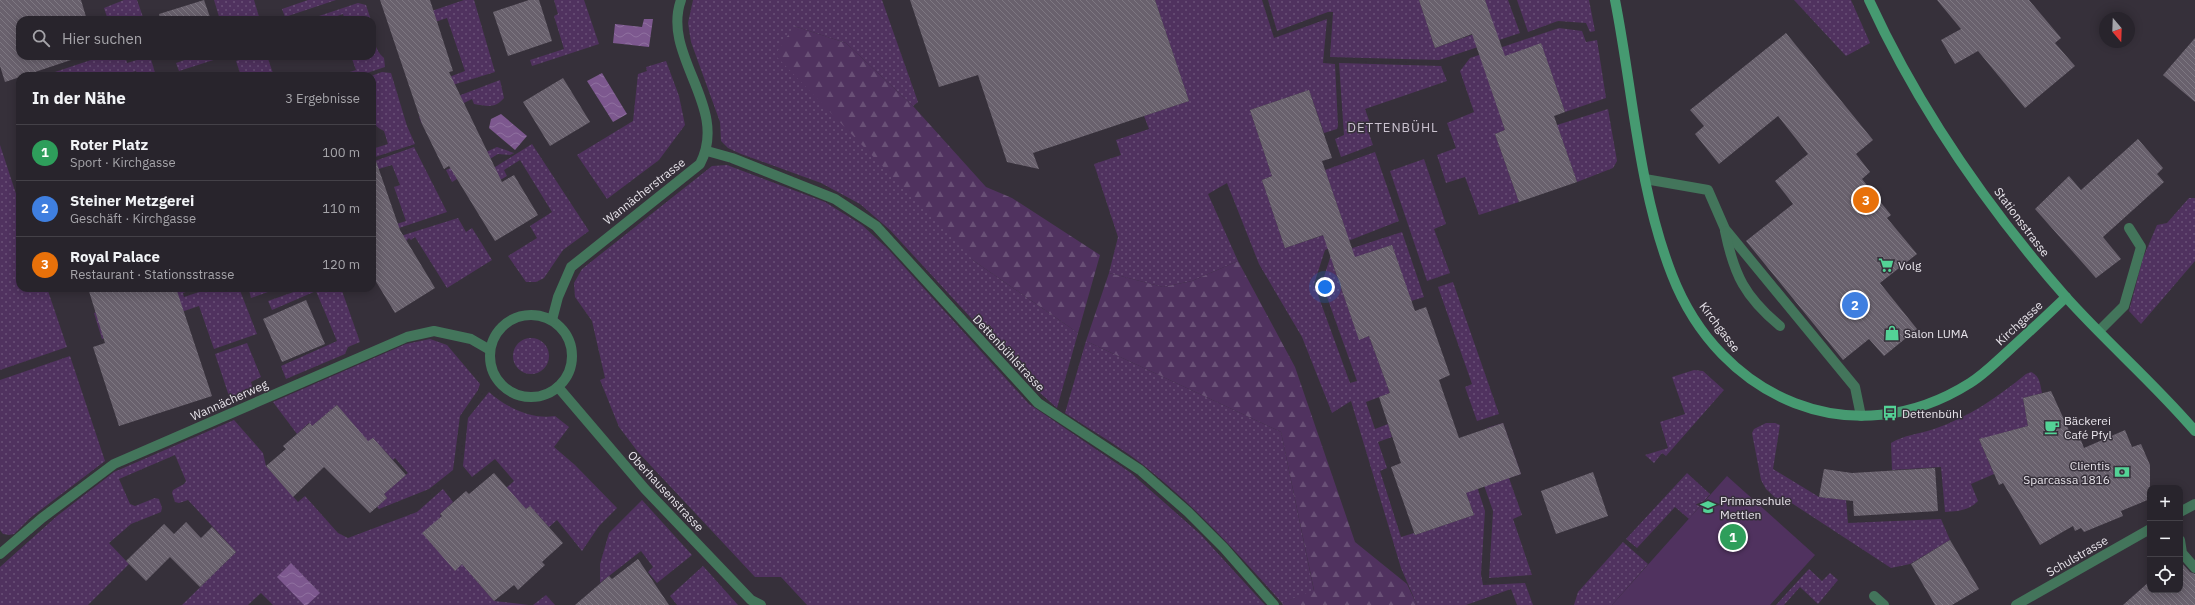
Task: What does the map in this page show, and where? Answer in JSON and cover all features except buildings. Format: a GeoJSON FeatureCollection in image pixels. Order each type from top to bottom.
{"type":"FeatureCollection","features":[{"type":"Feature","properties":{"kind":"street"},"geometry":{"type":"LineString","coordinates":[[681,0],[676,22],[678,38],[701,98],[708,127],[707,151]]}},
{"type":"Feature","properties":{"kind":"street","name":"Kirchgasse"},"geometry":{"type":"LineString","coordinates":[[1615,0],[1645,179],[1659,236],[1672,276],[1701,328],[1719,352],[1738,370],[1781,399],[1831,414],[1861,416],[1890,413],[1913,408],[1936,400],[1966,385],[1990,368],[2066,297]]}},
{"type":"Feature","properties":{"kind":"street","name":"Stationsstrasse"},"geometry":{"type":"LineString","coordinates":[[1869,0],[1904,71],[1943,136],[2024,248],[2066,297],[2144,374],[2195,431]]}},
{"type":"Feature","properties":{"kind":"street","name":"Wannächerstrasse"},"geometry":{"type":"LineString","coordinates":[[552,320],[558,297],[571,267],[700,164],[707,151]]}},
{"type":"Feature","properties":{"kind":"street","name":"Dettenbühlstrasse"},"geometry":{"type":"LineString","coordinates":[[707,151],[732,158],[835,199],[876,226],[1038,403],[1145,475],[1188,512],[1224,548],[1274,605]]}},
{"type":"Feature","properties":{"kind":"street"},"geometry":{"type":"LineString","coordinates":[[1645,179],[1708,190],[1724,229],[1731,259],[1739,280],[1765,313],[1780,326]]}},
{"type":"Feature","properties":{"kind":"street"},"geometry":{"type":"LineString","coordinates":[[2099,331],[2124,306],[2141,247],[2129,228]]}},
{"type":"Feature","properties":{"kind":"street"},"geometry":{"type":"LineString","coordinates":[[1724,229],[1855,387],[1861,416]]}},
{"type":"Feature","properties":{"kind":"street"},"geometry":{"type":"LineString","coordinates":[[536,315],[552,320],[565,332],[572,348],[572,365],[564,381],[551,393],[533,398],[515,395],[500,384],[491,368],[490,350],[495,335],[505,324],[520,316],[536,315]]}},
{"type":"Feature","properties":{"kind":"street","name":"Wannächerweg"},"geometry":{"type":"LineString","coordinates":[[0,554],[42,518],[114,464],[399,340],[434,331],[471,338],[490,350]]}},
{"type":"Feature","properties":{"kind":"street","name":"Oberhausenstrasse"},"geometry":{"type":"LineString","coordinates":[[558,387],[645,489],[752,600],[761,605]]}},
{"type":"Feature","properties":{"kind":"street"},"geometry":{"type":"LineString","coordinates":[[2183,510],[2195,504]]}},
{"type":"Feature","properties":{"kind":"street","name":"Schulstrasse"},"geometry":{"type":"LineString","coordinates":[[2016,605],[2147,531]]}},
{"type":"Feature","properties":{"kind":"street"},"geometry":{"type":"LineString","coordinates":[[2183,554],[2195,568]]}},
{"type":"Feature","properties":{"kind":"street"},"geometry":{"type":"LineString","coordinates":[[1874,596],[1884,605]]}},
{"type":"Feature","properties":{"kind":"green space"},"geometry":{"type":"Polygon","coordinates":[[[124,0],[137,0],[143,16],[107,16],[104,8],[124,0]]]}},
{"type":"Feature","properties":{"kind":"green space"},"geometry":{"type":"Polygon","coordinates":[[[214,0],[254,0],[259,16],[219,16],[214,0]]]}},
{"type":"Feature","properties":{"kind":"green space"},"geometry":{"type":"Polygon","coordinates":[[[308,0],[336,0],[288,16],[285,16],[282,9],[308,0]]]}},
{"type":"Feature","properties":{"kind":"green space"},"geometry":{"type":"Polygon","coordinates":[[[464,0],[474,0],[495,72],[446,87],[444,79],[465,71],[447,18],[393,36],[390,25],[464,0]]]}},
{"type":"Feature","properties":{"kind":"green space"},"geometry":{"type":"Polygon","coordinates":[[[554,0],[584,0],[599,44],[532,66],[530,60],[564,49],[554,16],[558,14],[554,0]]]}},
{"type":"Feature","properties":{"kind":"green space"},"geometry":{"type":"Polygon","coordinates":[[[693,0],[882,0],[918,102],[913,106],[846,43],[794,26],[974,261],[1078,333],[1057,408],[1040,393],[890,230],[860,204],[821,183],[741,154],[728,148],[721,141],[720,122],[691,42],[688,23],[693,0]]]}},
{"type":"Feature","properties":{"kind":"green space"},"geometry":{"type":"Polygon","coordinates":[[[1155,0],[1262,0],[1274,38],[1327,19],[1323,63],[1335,64],[1337,129],[1324,133],[1309,90],[1250,110],[1272,176],[1262,180],[1285,248],[1345,228],[1325,170],[1375,152],[1399,221],[1325,250],[1314,284],[1350,383],[1357,381],[1322,283],[1331,255],[1402,232],[1424,297],[1411,301],[1392,245],[1333,265],[1359,339],[1369,336],[1390,393],[1366,402],[1375,429],[1388,424],[1392,437],[1378,442],[1387,468],[1380,471],[1401,537],[1414,533],[1415,535],[1474,515],[1454,459],[1467,456],[1485,511],[1481,574],[1483,585],[1525,583],[1533,605],[1517,605],[1511,589],[1466,605],[1417,605],[1401,568],[1351,401],[1332,413],[1302,337],[1259,264],[1227,183],[1208,194],[1238,261],[1192,281],[1163,287],[1109,273],[1118,237],[1094,164],[1121,155],[1116,140],[1149,129],[1144,116],[1189,101],[1155,0]]]}},
{"type":"Feature","properties":{"kind":"green space"},"geometry":{"type":"Polygon","coordinates":[[[1268,0],[1419,0],[1435,48],[1494,27],[1485,0],[1508,0],[1520,33],[1439,60],[1330,57],[1333,12],[1328,12],[1277,31],[1268,0]]]}},
{"type":"Feature","properties":{"kind":"green space"},"geometry":{"type":"Polygon","coordinates":[[[1517,0],[1589,0],[1595,31],[1590,32],[1586,23],[1558,21],[1528,32],[1517,0]]]}},
{"type":"Feature","properties":{"kind":"green space"},"geometry":{"type":"Polygon","coordinates":[[[1794,0],[1851,0],[1870,43],[1846,56],[1794,0]]]}},
{"type":"Feature","properties":{"kind":"green space"},"geometry":{"type":"Polygon","coordinates":[[[358,3],[366,5],[370,16],[344,16],[343,14],[337,16],[319,16],[358,3]]]}},
{"type":"Feature","properties":{"kind":"green space"},"geometry":{"type":"Polygon","coordinates":[[[794,26],[846,43],[913,106],[986,187],[1012,198],[1100,255],[1078,333],[974,261],[775,55],[794,26]]]}},
{"type":"Feature","properties":{"kind":"green space"},"geometry":{"type":"Polygon","coordinates":[[[1559,28],[1582,31],[1586,42],[1597,40],[1606,98],[1565,112],[1541,44],[1483,64],[1505,130],[1495,134],[1519,202],[1479,215],[1465,177],[1446,183],[1437,155],[1456,148],[1447,123],[1474,112],[1460,71],[1470,58],[1559,28]]]}},
{"type":"Feature","properties":{"kind":"green space"},"geometry":{"type":"Polygon","coordinates":[[[376,46],[384,58],[385,67],[370,72],[350,72],[356,70],[352,60],[376,60],[376,46]]]}},
{"type":"Feature","properties":{"kind":"green space"},"geometry":{"type":"Polygon","coordinates":[[[91,60],[126,60],[127,63],[137,60],[151,60],[155,72],[136,71],[55,72],[91,60]]]}},
{"type":"Feature","properties":{"kind":"green space"},"geometry":{"type":"Polygon","coordinates":[[[185,60],[213,60],[179,71],[176,63],[185,60]]]}},
{"type":"Feature","properties":{"kind":"green space"},"geometry":{"type":"Polygon","coordinates":[[[268,60],[273,72],[240,72],[236,61],[268,60]]]}},
{"type":"Feature","properties":{"kind":"green space"},"geometry":{"type":"Polygon","coordinates":[[[666,61],[679,96],[685,125],[659,160],[607,199],[577,155],[633,121],[638,74],[647,71],[646,67],[666,61]]]}},
{"type":"Feature","properties":{"kind":"green space"},"geometry":{"type":"Polygon","coordinates":[[[1339,63],[1441,66],[1447,81],[1365,109],[1371,126],[1367,128],[1373,145],[1341,157],[1335,139],[1344,135],[1339,63]]]}},
{"type":"Feature","properties":{"kind":"green space"},"geometry":{"type":"Polygon","coordinates":[[[382,72],[391,73],[407,126],[415,144],[376,157],[376,148],[388,144],[384,131],[376,126],[376,74],[382,72]]]}},
{"type":"Feature","properties":{"kind":"green space"},"geometry":{"type":"Polygon","coordinates":[[[500,80],[504,98],[497,104],[490,106],[474,104],[472,99],[422,124],[419,117],[434,112],[432,106],[500,80]]]}},
{"type":"Feature","properties":{"kind":"green space"},"geometry":{"type":"Polygon","coordinates":[[[1608,109],[1617,161],[1613,168],[1577,182],[1557,125],[1608,109]]]}},
{"type":"Feature","properties":{"kind":"green space"},"geometry":{"type":"Polygon","coordinates":[[[532,144],[589,231],[563,250],[544,278],[536,282],[526,282],[508,256],[537,238],[530,226],[552,212],[520,160],[504,170],[507,176],[470,198],[463,187],[532,144]]]}},
{"type":"Feature","properties":{"kind":"green space"},"geometry":{"type":"Polygon","coordinates":[[[0,145],[16,194],[16,292],[48,292],[67,347],[0,370],[0,145]]]}},
{"type":"Feature","properties":{"kind":"green space"},"geometry":{"type":"Polygon","coordinates":[[[414,147],[447,212],[376,236],[376,231],[406,221],[394,187],[400,185],[392,165],[376,170],[376,161],[414,147]]]}},
{"type":"Feature","properties":{"kind":"green space"},"geometry":{"type":"Polygon","coordinates":[[[497,147],[514,153],[510,155],[498,154],[452,182],[446,170],[497,147]]]}},
{"type":"Feature","properties":{"kind":"green space"},"geometry":{"type":"Polygon","coordinates":[[[1424,159],[1446,224],[1434,229],[1450,273],[1427,281],[1390,171],[1424,159]]]}},
{"type":"Feature","properties":{"kind":"green space"},"geometry":{"type":"Polygon","coordinates":[[[727,165],[825,202],[862,225],[888,249],[1029,404],[1131,473],[1201,535],[1265,605],[807,605],[781,577],[755,577],[638,452],[619,427],[600,380],[605,378],[592,321],[575,297],[574,283],[582,269],[712,166],[727,165]]]}},
{"type":"Feature","properties":{"kind":"green space"},"geometry":{"type":"Polygon","coordinates":[[[2189,198],[2195,198],[2195,261],[2141,324],[2129,311],[2143,258],[2157,225],[2167,223],[2189,198]]]}},
{"type":"Feature","properties":{"kind":"green space"},"geometry":{"type":"Polygon","coordinates":[[[458,218],[466,232],[472,228],[492,260],[447,288],[415,237],[411,240],[409,238],[406,241],[376,244],[458,218]]]}},
{"type":"Feature","properties":{"kind":"green space"},"geometry":{"type":"Polygon","coordinates":[[[1238,261],[1295,367],[1355,542],[1407,584],[1417,605],[1283,605],[1282,603],[1314,590],[1281,432],[1086,341],[1109,273],[1163,287],[1192,281],[1238,261]]]}},
{"type":"Feature","properties":{"kind":"green space"},"geometry":{"type":"Polygon","coordinates":[[[1453,282],[1499,414],[1477,421],[1465,387],[1472,384],[1438,287],[1453,282]]]}},
{"type":"Feature","properties":{"kind":"green space"},"geometry":{"type":"Polygon","coordinates":[[[155,292],[186,292],[183,293],[184,297],[199,292],[241,292],[257,334],[214,349],[199,306],[102,339],[94,313],[155,292]]]}},
{"type":"Feature","properties":{"kind":"green space"},"geometry":{"type":"Polygon","coordinates":[[[250,292],[268,292],[251,298],[250,292]]]}},
{"type":"Feature","properties":{"kind":"green space"},"geometry":{"type":"Polygon","coordinates":[[[294,292],[314,292],[272,310],[268,301],[294,292]]]}},
{"type":"Feature","properties":{"kind":"green space"},"geometry":{"type":"Polygon","coordinates":[[[316,292],[342,292],[360,342],[348,347],[345,354],[286,379],[281,366],[337,341],[316,292]]]}},
{"type":"Feature","properties":{"kind":"green space"},"geometry":{"type":"Polygon","coordinates":[[[535,338],[544,343],[548,349],[548,363],[544,369],[535,374],[527,374],[518,369],[514,363],[513,352],[518,343],[524,339],[535,338]]]}},
{"type":"Feature","properties":{"kind":"green space"},"geometry":{"type":"Polygon","coordinates":[[[430,339],[447,345],[480,384],[478,390],[460,416],[453,470],[429,489],[379,509],[377,507],[387,498],[384,494],[408,473],[395,458],[393,460],[373,438],[366,443],[337,405],[312,426],[309,423],[297,434],[273,402],[406,344],[430,339]]]}},
{"type":"Feature","properties":{"kind":"green space"},"geometry":{"type":"Polygon","coordinates":[[[1086,341],[1281,432],[1314,591],[1282,603],[1220,535],[1171,488],[1132,457],[1065,413],[1086,341]]]}},
{"type":"Feature","properties":{"kind":"green space"},"geometry":{"type":"Polygon","coordinates":[[[247,343],[261,377],[251,382],[253,388],[231,402],[215,354],[247,343]]]}},
{"type":"Feature","properties":{"kind":"green space"},"geometry":{"type":"Polygon","coordinates":[[[70,356],[105,461],[30,518],[14,534],[3,534],[0,530],[0,380],[70,356]]]}},
{"type":"Feature","properties":{"kind":"green space"},"geometry":{"type":"Polygon","coordinates":[[[1694,370],[1703,371],[1724,390],[1666,456],[1662,453],[1654,463],[1645,455],[1668,448],[1660,422],[1685,414],[1672,377],[1694,370]]]}},
{"type":"Feature","properties":{"kind":"green space"},"geometry":{"type":"Polygon","coordinates":[[[2031,372],[2038,378],[2042,393],[2023,398],[2028,426],[1999,434],[1984,446],[1981,438],[1979,439],[1994,474],[1971,484],[1978,501],[1970,507],[1963,510],[1945,512],[1941,467],[1892,470],[1891,443],[1906,436],[1934,429],[1959,419],[1983,406],[2026,374],[2031,372]]]}},
{"type":"Feature","properties":{"kind":"green space"},"geometry":{"type":"Polygon","coordinates":[[[489,392],[495,398],[519,411],[537,416],[555,416],[569,427],[554,447],[575,465],[617,508],[599,526],[582,551],[557,520],[549,527],[530,506],[523,511],[504,490],[514,481],[495,459],[472,477],[463,466],[468,418],[489,392]]]}},
{"type":"Feature","properties":{"kind":"green space"},"geometry":{"type":"Polygon","coordinates":[[[234,420],[263,453],[266,466],[298,502],[305,496],[338,533],[348,538],[417,512],[443,489],[453,502],[440,514],[455,570],[462,564],[494,601],[529,605],[273,605],[261,593],[248,605],[182,605],[236,552],[188,500],[179,503],[175,502],[172,493],[173,490],[184,484],[186,481],[175,455],[119,479],[130,504],[135,506],[155,498],[159,499],[162,508],[161,512],[131,524],[109,543],[129,564],[88,605],[0,605],[0,567],[57,516],[114,472],[234,420]]]}},
{"type":"Feature","properties":{"kind":"green space"},"geometry":{"type":"Polygon","coordinates":[[[1503,423],[1521,474],[1509,478],[1522,515],[1513,519],[1532,575],[1489,578],[1493,511],[1473,454],[1493,447],[1487,428],[1503,423]]]}},
{"type":"Feature","properties":{"kind":"green space"},"geometry":{"type":"Polygon","coordinates":[[[1766,423],[1775,423],[1780,425],[1773,469],[1819,497],[1846,500],[1848,523],[1941,519],[1950,540],[1910,564],[1891,568],[1790,502],[1785,507],[1766,489],[1761,480],[1752,433],[1754,429],[1766,423]]]}},
{"type":"Feature","properties":{"kind":"green space"},"geometry":{"type":"Polygon","coordinates":[[[1687,473],[1710,494],[1689,519],[1675,507],[1637,548],[1626,539],[1687,473]]]}},
{"type":"Feature","properties":{"kind":"green space","name":"Primarschule Mettlen"},"geometry":{"type":"Polygon","coordinates":[[[1727,476],[1815,555],[1770,605],[1612,605],[1727,476]]]}},
{"type":"Feature","properties":{"kind":"green space"},"geometry":{"type":"Polygon","coordinates":[[[642,500],[692,555],[657,583],[648,572],[653,567],[641,551],[600,583],[600,564],[609,533],[642,500]]]}},
{"type":"Feature","properties":{"kind":"green space"},"geometry":{"type":"Polygon","coordinates":[[[1623,542],[1648,564],[1612,605],[1574,605],[1578,592],[1623,542]]]}},
{"type":"Feature","properties":{"kind":"green space"},"geometry":{"type":"Polygon","coordinates":[[[703,566],[738,605],[677,605],[670,596],[703,566]]]}},
{"type":"Feature","properties":{"kind":"green space"},"geometry":{"type":"Polygon","coordinates":[[[1809,569],[1822,581],[1830,573],[1838,580],[1818,604],[1800,587],[1784,605],[1776,605],[1809,569]]]}},
{"type":"Feature","properties":{"kind":"green space"},"geometry":{"type":"Polygon","coordinates":[[[546,595],[555,605],[533,605],[546,595]]]}},
{"type":"Feature","properties":{"kind":"water"},"geometry":{"type":"Polygon","coordinates":[[[644,19],[653,19],[649,47],[613,43],[615,24],[642,27],[644,19]]]}},
{"type":"Feature","properties":{"kind":"water"},"geometry":{"type":"Polygon","coordinates":[[[602,73],[627,114],[613,122],[587,81],[602,73]]]}},
{"type":"Feature","properties":{"kind":"water"},"geometry":{"type":"Polygon","coordinates":[[[501,114],[527,136],[515,150],[489,128],[491,119],[501,114]]]}},
{"type":"Feature","properties":{"kind":"water"},"geometry":{"type":"Polygon","coordinates":[[[291,563],[320,593],[307,605],[304,605],[277,577],[291,563]]]}},
{"type":"Feature","properties":{"kind":"place","name":"Royal Palace"},"geometry":{"type":"Point","coordinates":[1866,200]}},
{"type":"Feature","properties":{"kind":"place","name":"Volg"},"geometry":{"type":"Point","coordinates":[1886,265]}},
{"type":"Feature","properties":{"kind":"place","name":"Steiner Metzgerei"},"geometry":{"type":"Point","coordinates":[1855,305]}},
{"type":"Feature","properties":{"kind":"place","name":"Salon LUMA"},"geometry":{"type":"Point","coordinates":[1892,333]}},
{"type":"Feature","properties":{"kind":"place","name":"Dettenbühl"},"geometry":{"type":"Point","coordinates":[1890,413]}},
{"type":"Feature","properties":{"kind":"place","name":"Bäckerei Café Pfyl"},"geometry":{"type":"Point","coordinates":[2052,427]}},
{"type":"Feature","properties":{"kind":"place","name":"Clientis Sparcassa 1816"},"geometry":{"type":"Point","coordinates":[2122,472]}},
{"type":"Feature","properties":{"kind":"place","name":"Primarschule Mettlen"},"geometry":{"type":"Point","coordinates":[1708,507]}},
{"type":"Feature","properties":{"kind":"place","name":"Roter Platz"},"geometry":{"type":"Point","coordinates":[1733,537]}},
{"type":"Feature","properties":{"kind":"district","name":"DETTENBÜHL"},"geometry":{"type":"Point","coordinates":[1393,127]}}]}
